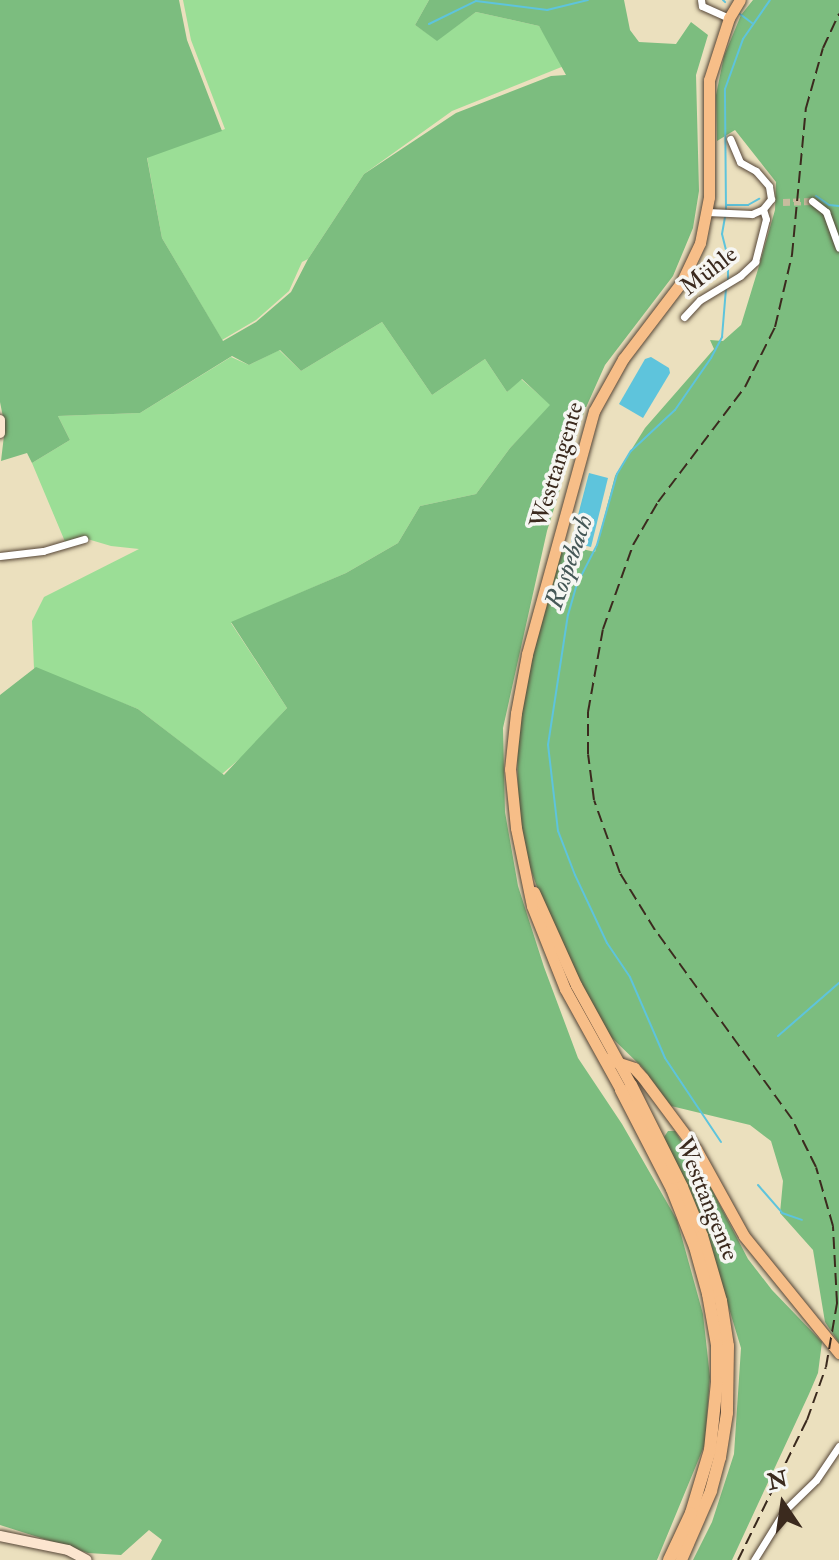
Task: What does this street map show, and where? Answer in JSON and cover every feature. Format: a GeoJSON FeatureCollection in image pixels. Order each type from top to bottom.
{"type":"FeatureCollection","features":[{"type":"Feature","properties":{"kind":"highway","name":"Westtangente"},"geometry":{"type":"LineString","coordinates":[[626,1087],[695,1247],[717,1345],[717,1382],[710,1450],[691,1513],[669,1560]]}},
{"type":"Feature","properties":{"kind":"highway","name":"Westtangente"},"geometry":{"type":"LineString","coordinates":[[626,1087],[682,1187],[702,1236],[721,1301],[728,1346],[727,1413],[720,1457],[711,1491],[681,1560]]}},
{"type":"Feature","properties":{"kind":"main road","name":"Westtangente"},"geometry":{"type":"LineString","coordinates":[[626,1087],[601,1055],[544,942],[516,828],[510,769],[527,654],[579,458],[604,390],[691,264],[714,212],[709,80],[729,18],[740,0]]}},
{"type":"Feature","properties":{"kind":"main road"},"geometry":{"type":"LineString","coordinates":[[0,420],[0,433]]}},
{"type":"Feature","properties":{"kind":"main road","name":"Westtangente"},"geometry":{"type":"LineString","coordinates":[[527,878],[576,985],[620,1065],[626,1087]]}},
{"type":"Feature","properties":{"kind":"main road"},"geometry":{"type":"LineString","coordinates":[[601,1055],[634,1068],[643,1078],[696,1149],[744,1236],[839,1353]]}},
{"type":"Feature","properties":{"kind":"main road"},"geometry":{"type":"LineString","coordinates":[[0,1536],[68,1550],[87,1560]]}},
{"type":"Feature","properties":{"kind":"street"},"geometry":{"type":"LineString","coordinates":[[701,0],[702,6],[729,18]]}},
{"type":"Feature","properties":{"kind":"street"},"geometry":{"type":"LineString","coordinates":[[730,139],[740,162],[756,171],[769,186],[771,199],[763,209]]}},
{"type":"Feature","properties":{"kind":"street"},"geometry":{"type":"LineString","coordinates":[[771,199],[783,202]]}},
{"type":"Feature","properties":{"kind":"street"},"geometry":{"type":"LineString","coordinates":[[812,201],[826,212],[839,248]]}},
{"type":"Feature","properties":{"kind":"street","name":"Mühle"},"geometry":{"type":"LineString","coordinates":[[684,317],[721,285],[755,262],[766,219],[763,209],[735,214],[714,212]]}},
{"type":"Feature","properties":{"kind":"street"},"geometry":{"type":"LineString","coordinates":[[0,556],[43,551],[84,539]]}},
{"type":"Feature","properties":{"kind":"street"},"geometry":{"type":"LineString","coordinates":[[754,1560],[785,1510],[816,1480],[839,1446]]}},
{"type":"Feature","properties":{"kind":"green space"},"geometry":{"type":"Polygon","coordinates":[[[0,0],[179,0],[187,40],[222,131],[147,158],[162,238],[223,341],[256,322],[291,292],[308,259],[364,174],[456,113],[551,76],[566,75],[539,26],[476,12],[437,41],[415,25],[429,0],[624,0],[630,30],[639,42],[676,44],[691,22],[708,35],[696,75],[699,191],[693,228],[673,276],[605,365],[584,412],[547,531],[503,728],[505,812],[518,886],[544,967],[578,1058],[622,1124],[677,1220],[703,1314],[710,1377],[705,1444],[657,1560],[151,1560],[162,1540],[149,1530],[121,1555],[88,1553],[0,1525],[0,695],[36,667],[138,709],[224,775],[287,708],[231,622],[346,573],[398,543],[420,506],[476,494],[510,448],[550,405],[522,379],[507,392],[485,359],[432,395],[382,322],[301,371],[280,350],[249,365],[232,356],[140,413],[58,416],[70,440],[32,463],[27,453],[1,461],[5,427],[0,402],[0,0]]]}},
{"type":"Feature","properties":{"kind":"green space"},"geometry":{"type":"Polygon","coordinates":[[[183,0],[429,0],[415,25],[437,40],[476,12],[539,26],[564,66],[452,111],[364,174],[308,259],[302,262],[289,291],[256,320],[222,340],[162,238],[147,157],[225,129],[191,40],[183,0]]]}},
{"type":"Feature","properties":{"kind":"green space"},"geometry":{"type":"Polygon","coordinates":[[[753,0],[839,0],[839,1343],[825,1322],[813,1250],[780,1213],[783,1181],[771,1141],[750,1125],[671,1106],[642,1067],[611,1037],[581,984],[542,901],[528,862],[518,804],[517,737],[522,700],[561,544],[595,552],[615,476],[645,428],[714,349],[710,340],[723,341],[741,325],[759,266],[775,210],[776,182],[735,130],[717,141],[716,95],[724,56],[741,15],[753,0]]]}},
{"type":"Feature","properties":{"kind":"green space"},"geometry":{"type":"Polygon","coordinates":[[[382,322],[432,395],[485,359],[507,392],[521,379],[551,405],[510,448],[476,494],[420,506],[398,543],[346,573],[231,623],[287,708],[243,756],[222,774],[138,709],[34,669],[32,621],[44,597],[139,549],[111,546],[84,538],[66,544],[32,463],[70,440],[58,416],[140,413],[231,357],[249,365],[279,350],[301,371],[382,322]]]}},
{"type":"Feature","properties":{"kind":"green space"},"geometry":{"type":"Polygon","coordinates":[[[668,1131],[675,1131],[711,1188],[748,1259],[772,1290],[822,1342],[818,1373],[732,1560],[693,1560],[712,1522],[734,1454],[741,1348],[705,1229],[664,1137],[668,1131]]]}},
{"type":"Feature","properties":{"kind":"water"},"geometry":{"type":"Polygon","coordinates":[[[651,357],[669,368],[670,373],[643,418],[619,404],[645,359],[651,357]]]}},
{"type":"Feature","properties":{"kind":"water"},"geometry":{"type":"Polygon","coordinates":[[[589,473],[608,478],[591,547],[571,542],[589,473]]]}},
{"type":"Feature","properties":{"kind":"waterway"},"geometry":{"type":"LineString","coordinates":[[429,24],[476,1],[547,10],[588,0]]}},
{"type":"Feature","properties":{"kind":"waterway","name":"Rospebach"},"geometry":{"type":"LineString","coordinates":[[726,211],[725,89],[743,39],[770,0]]}},
{"type":"Feature","properties":{"kind":"waterway"},"geometry":{"type":"LineString","coordinates":[[740,14],[752,23]]}},
{"type":"Feature","properties":{"kind":"waterway"},"geometry":{"type":"LineString","coordinates":[[816,196],[829,205],[839,206]]}},
{"type":"Feature","properties":{"kind":"waterway"},"geometry":{"type":"LineString","coordinates":[[726,205],[748,205],[759,199]]}},
{"type":"Feature","properties":{"kind":"waterway","name":"Rospebach"},"geometry":{"type":"LineString","coordinates":[[725,217],[722,234],[728,258],[728,282]]}},
{"type":"Feature","properties":{"kind":"waterway","name":"Rospebach"},"geometry":{"type":"LineString","coordinates":[[721,1142],[665,1058],[630,977],[607,943],[575,875],[558,831],[548,745],[568,615],[577,584],[597,545],[617,474],[631,451],[675,410],[711,358],[722,337],[726,288]]}},
{"type":"Feature","properties":{"kind":"waterway"},"geometry":{"type":"LineString","coordinates":[[778,1036],[839,983]]}},
{"type":"Feature","properties":{"kind":"waterway","name":"Rospebach"},"geometry":{"type":"LineString","coordinates":[[758,1185],[782,1213],[802,1220]]}},
{"type":"Feature","properties":{"kind":"tunnel"},"geometry":{"type":"LineString","coordinates":[[783,202],[812,201]]}},
{"type":"Feature","properties":{"kind":"railway"},"geometry":{"type":"LineString","coordinates":[[738,1560],[807,1420],[826,1367],[837,1303],[833,1226],[816,1167],[792,1119],[655,930],[620,873],[594,800],[588,754],[588,712],[603,629],[633,545],[658,502],[745,387],[775,327],[792,255],[806,108],[823,48],[839,14]]}}]}
